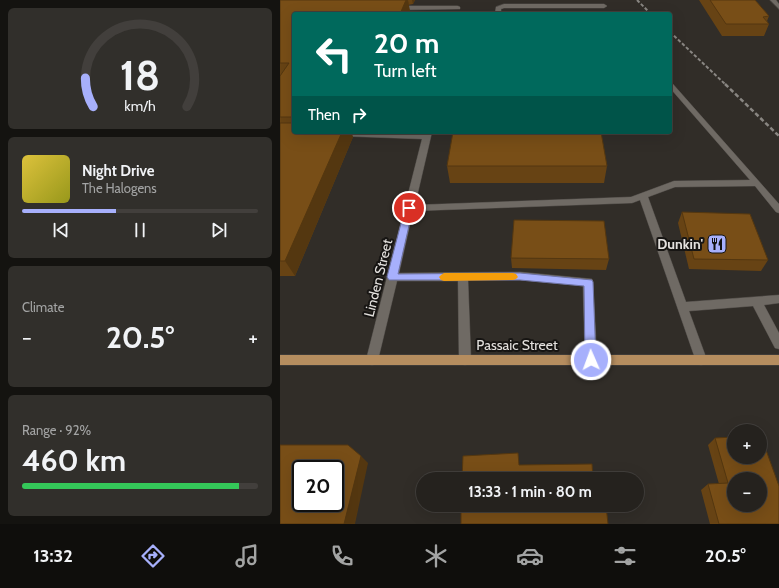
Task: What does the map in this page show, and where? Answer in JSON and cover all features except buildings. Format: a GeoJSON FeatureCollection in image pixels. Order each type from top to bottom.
{"type":"FeatureCollection","features":[{"type":"Feature","properties":{"kind":"main road","name":"Passaic Street"},"geometry":{"type":"LineString","coordinates":[[280,360],[779,360]]}},
{"type":"Feature","properties":{"kind":"street"},"geometry":{"type":"LineString","coordinates":[[457,12],[460,0]]}},
{"type":"Feature","properties":{"kind":"street"},"geometry":{"type":"LineString","coordinates":[[498,12],[498,8],[504,6],[605,8],[598,0]]}},
{"type":"Feature","properties":{"kind":"street"},"geometry":{"type":"LineString","coordinates":[[773,0],[779,7]]}},
{"type":"Feature","properties":{"kind":"street"},"geometry":{"type":"LineString","coordinates":[[545,6],[546,12]]}},
{"type":"Feature","properties":{"kind":"street"},"geometry":{"type":"LineString","coordinates":[[390,8],[458,8]]}},
{"type":"Feature","properties":{"kind":"street"},"geometry":{"type":"LineString","coordinates":[[672,86],[779,210]]}},
{"type":"Feature","properties":{"kind":"street"},"geometry":{"type":"LineString","coordinates":[[391,134],[427,135]]}},
{"type":"Feature","properties":{"kind":"street","name":"Linden Street"},"geometry":{"type":"LineString","coordinates":[[372,360],[427,135]]}},
{"type":"Feature","properties":{"kind":"street"},"geometry":{"type":"LineString","coordinates":[[409,208],[632,200],[674,184],[757,183]]}},
{"type":"Feature","properties":{"kind":"street"},"geometry":{"type":"LineString","coordinates":[[643,196],[701,360]]}},
{"type":"Feature","properties":{"kind":"street"},"geometry":{"type":"LineString","coordinates":[[392,277],[520,276],[588,282],[591,360]]}},
{"type":"Feature","properties":{"kind":"street"},"geometry":{"type":"LineString","coordinates":[[463,277],[465,360]]}},
{"type":"Feature","properties":{"kind":"street"},"geometry":{"type":"LineString","coordinates":[[682,307],[779,299]]}},
{"type":"Feature","properties":{"kind":"street"},"geometry":{"type":"LineString","coordinates":[[757,302],[779,344]]}},
{"type":"Feature","properties":{"kind":"railway"},"geometry":{"type":"LineString","coordinates":[[637,0],[649,12]]}},
{"type":"Feature","properties":{"kind":"railway"},"geometry":{"type":"LineString","coordinates":[[672,34],[726,85]]}},
{"type":"Feature","properties":{"kind":"railway"},"geometry":{"type":"LineString","coordinates":[[725,84],[779,136]]}},
{"type":"Feature","properties":{"kind":"slow traffic"},"geometry":{"type":"LineString","coordinates":[[444,277],[513,277]]}},
{"type":"Feature","properties":{"kind":"place","name":"Dunkin'"},"geometry":{"type":"Point","coordinates":[717,244]}},
{"type":"Feature","properties":{"kind":"route"},"geometry":{"type":"LineString","coordinates":[[409,208],[392,277],[520,276],[588,282],[591,360]]}}]}
